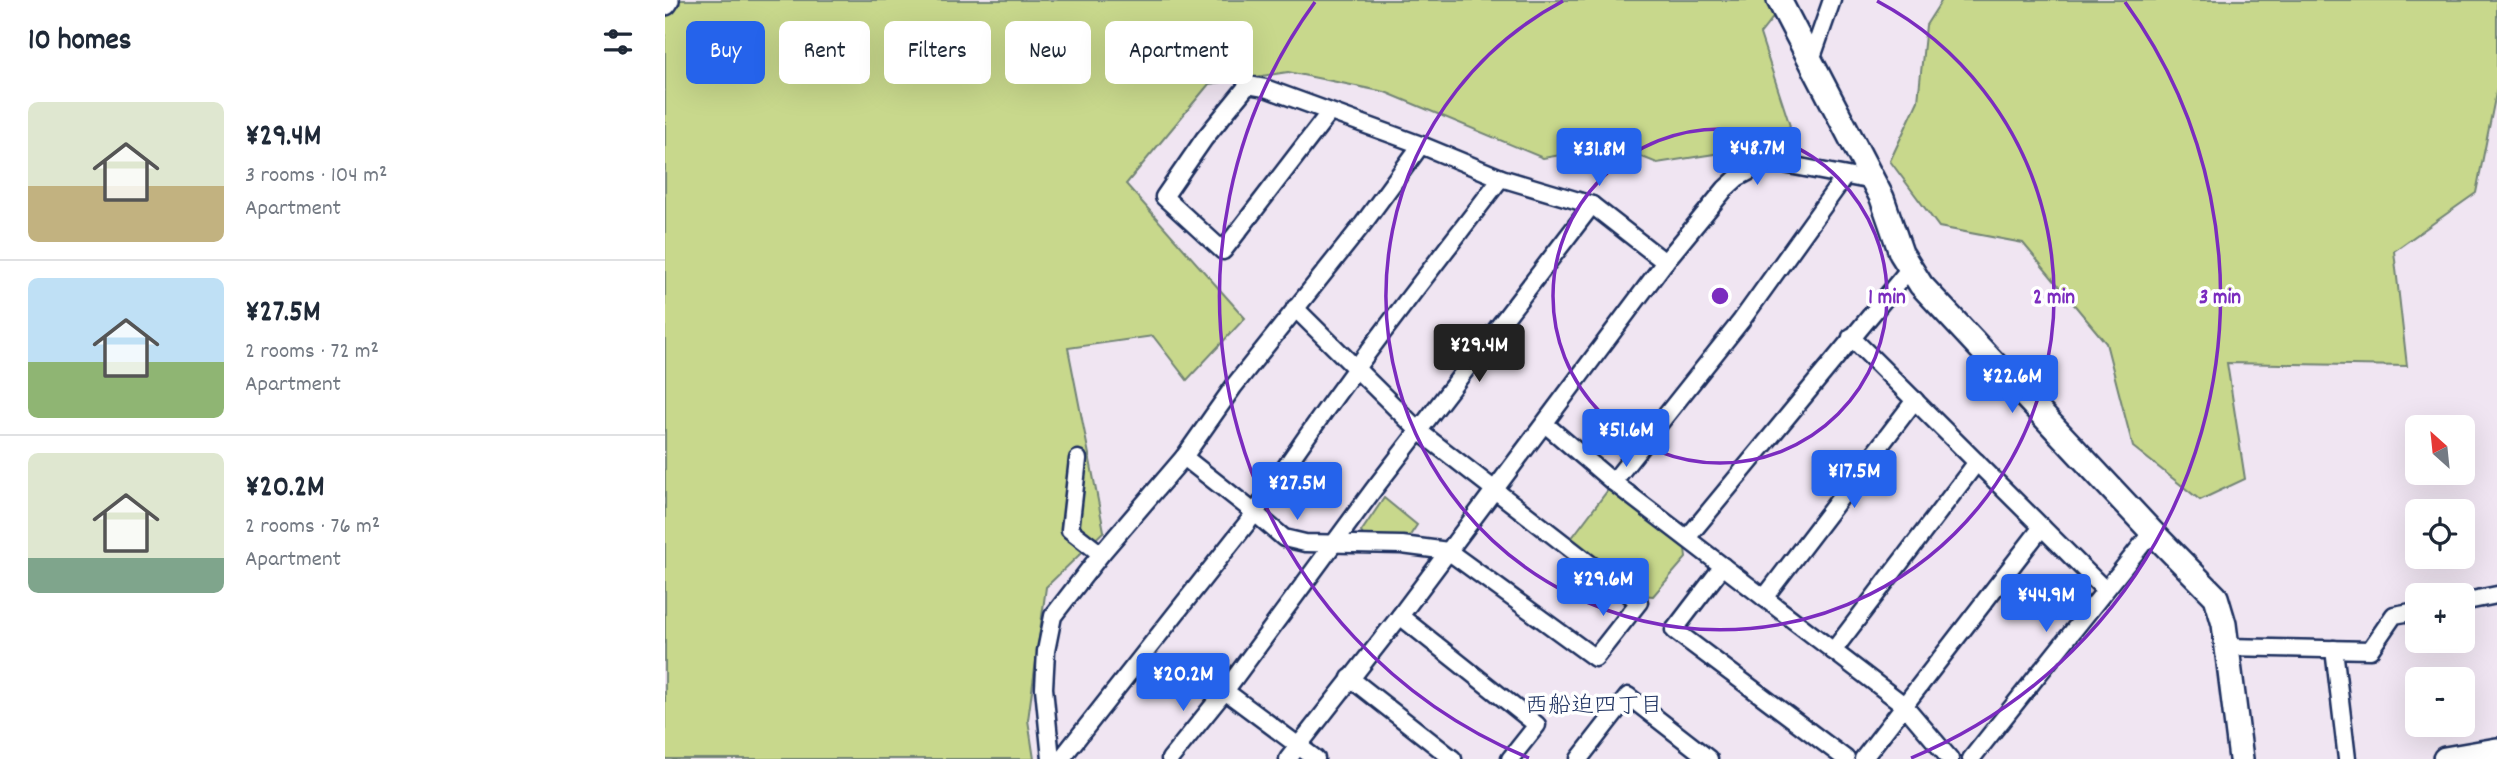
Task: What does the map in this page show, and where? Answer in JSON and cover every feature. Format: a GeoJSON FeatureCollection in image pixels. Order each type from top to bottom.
{"type":"FeatureCollection","features":[{"type":"Feature","properties":{"kind":"street"},"geometry":{"type":"LineString","coordinates":[[1779,0],[1882,198],[1894,237],[1921,285],[2151,532],[2216,597],[2224,624],[2241,759]]}},
{"type":"Feature","properties":{"kind":"street"},"geometry":{"type":"LineString","coordinates":[[1811,60],[1832,0]]}},
{"type":"Feature","properties":{"kind":"street"},"geometry":{"type":"LineString","coordinates":[[1329,113],[1223,251],[1164,197],[1204,139],[1248,85],[1265,88],[1501,178],[1593,205],[1665,262]]}},
{"type":"Feature","properties":{"kind":"street"},"geometry":{"type":"LineString","coordinates":[[1051,759],[1044,688],[1046,650],[1053,616],[1101,554],[1184,457],[1234,386],[1363,223],[1420,145]]}},
{"type":"Feature","properties":{"kind":"street"},"geometry":{"type":"LineString","coordinates":[[1288,759],[1400,616],[1665,262],[1725,189],[1752,168],[1769,161],[1873,180]]}},
{"type":"Feature","properties":{"kind":"street"},"geometry":{"type":"LineString","coordinates":[[1613,482],[1741,321],[1845,176]]}},
{"type":"Feature","properties":{"kind":"street"},"geometry":{"type":"LineString","coordinates":[[1061,759],[1255,513],[1300,444],[1501,178]]}},
{"type":"Feature","properties":{"kind":"street"},"geometry":{"type":"LineString","coordinates":[[1170,759],[1225,691],[1593,205]]}},
{"type":"Feature","properties":{"kind":"street"},"geometry":{"type":"LineString","coordinates":[[1687,538],[1910,268]]}},
{"type":"Feature","properties":{"kind":"street"},"geometry":{"type":"LineString","coordinates":[[1184,457],[1284,538],[1305,543],[1402,545],[1448,551],[1595,658],[1639,602],[1420,432],[1295,308]]}},
{"type":"Feature","properties":{"kind":"street"},"geometry":{"type":"LineString","coordinates":[[1851,337],[2105,590]]}},
{"type":"Feature","properties":{"kind":"street"},"geometry":{"type":"LineString","coordinates":[[1764,598],[1915,400]]}},
{"type":"Feature","properties":{"kind":"street"},"geometry":{"type":"LineString","coordinates":[[1545,424],[1613,482],[1904,705],[1950,759]]}},
{"type":"Feature","properties":{"kind":"street"},"geometry":{"type":"LineString","coordinates":[[1078,459],[1070,530],[1101,554]]}},
{"type":"Feature","properties":{"kind":"street"},"geometry":{"type":"LineString","coordinates":[[1833,651],[1977,462]]}},
{"type":"Feature","properties":{"kind":"street"},"geometry":{"type":"LineString","coordinates":[[1863,759],[2042,527]]}},
{"type":"Feature","properties":{"kind":"street"},"geometry":{"type":"LineString","coordinates":[[1971,759],[2151,532]]}},
{"type":"Feature","properties":{"kind":"street"},"geometry":{"type":"LineString","coordinates":[[1723,566],[1674,630],[1846,759]]}},
{"type":"Feature","properties":{"kind":"street"},"geometry":{"type":"LineString","coordinates":[[2475,599],[2497,595]]}},
{"type":"Feature","properties":{"kind":"street"},"geometry":{"type":"LineString","coordinates":[[2227,647],[2370,650],[2394,615],[2405,613]]}},
{"type":"Feature","properties":{"kind":"street"},"geometry":{"type":"LineString","coordinates":[[1400,616],[1537,725],[1510,759]]}},
{"type":"Feature","properties":{"kind":"street"},"geometry":{"type":"LineString","coordinates":[[2335,649],[2347,759]]}},
{"type":"Feature","properties":{"kind":"street"},"geometry":{"type":"LineString","coordinates":[[1350,678],[1453,759]]}},
{"type":"Feature","properties":{"kind":"street"},"geometry":{"type":"LineString","coordinates":[[1225,691],[1316,759]]}},
{"type":"Feature","properties":{"kind":"street"},"geometry":{"type":"LineString","coordinates":[[1579,759],[1628,696],[1709,759]]}},
{"type":"Feature","properties":{"kind":"street"},"geometry":{"type":"LineString","coordinates":[[2445,759],[2497,750]]}},
{"type":"Feature","properties":{"kind":"green space"},"geometry":{"type":"Polygon","coordinates":[[[665,0],[1787,0],[1760,34],[1790,126],[1759,147],[1657,163],[1615,146],[1543,158],[1385,92],[1288,72],[1253,77],[1253,21],[1105,21],[1105,84],[1209,84],[1126,184],[1245,318],[1187,380],[1153,336],[1068,348],[1104,531],[1046,587],[1028,720],[1034,759],[665,759],[665,0]]]}},
{"type":"Feature","properties":{"kind":"green space"},"geometry":{"type":"Polygon","coordinates":[[[1942,0],[2497,0],[2497,88],[2476,193],[2394,251],[2407,366],[2227,363],[2245,479],[2200,500],[2133,447],[2106,343],[2023,243],[1939,227],[1890,161],[1918,101],[1926,25],[1942,0]]]}},
{"type":"Feature","properties":{"kind":"green space"},"geometry":{"type":"Polygon","coordinates":[[[1608,490],[1685,548],[1686,558],[1653,596],[1642,595],[1571,539],[1608,490]]]}},
{"type":"Feature","properties":{"kind":"green space"},"geometry":{"type":"Polygon","coordinates":[[[1384,498],[1417,525],[1409,537],[1365,538],[1361,532],[1384,498]]]}},
{"type":"Feature","properties":{"kind":"district","name":"西船迫四丁目"},"geometry":{"type":"Point","coordinates":[1594,704]}}]}
